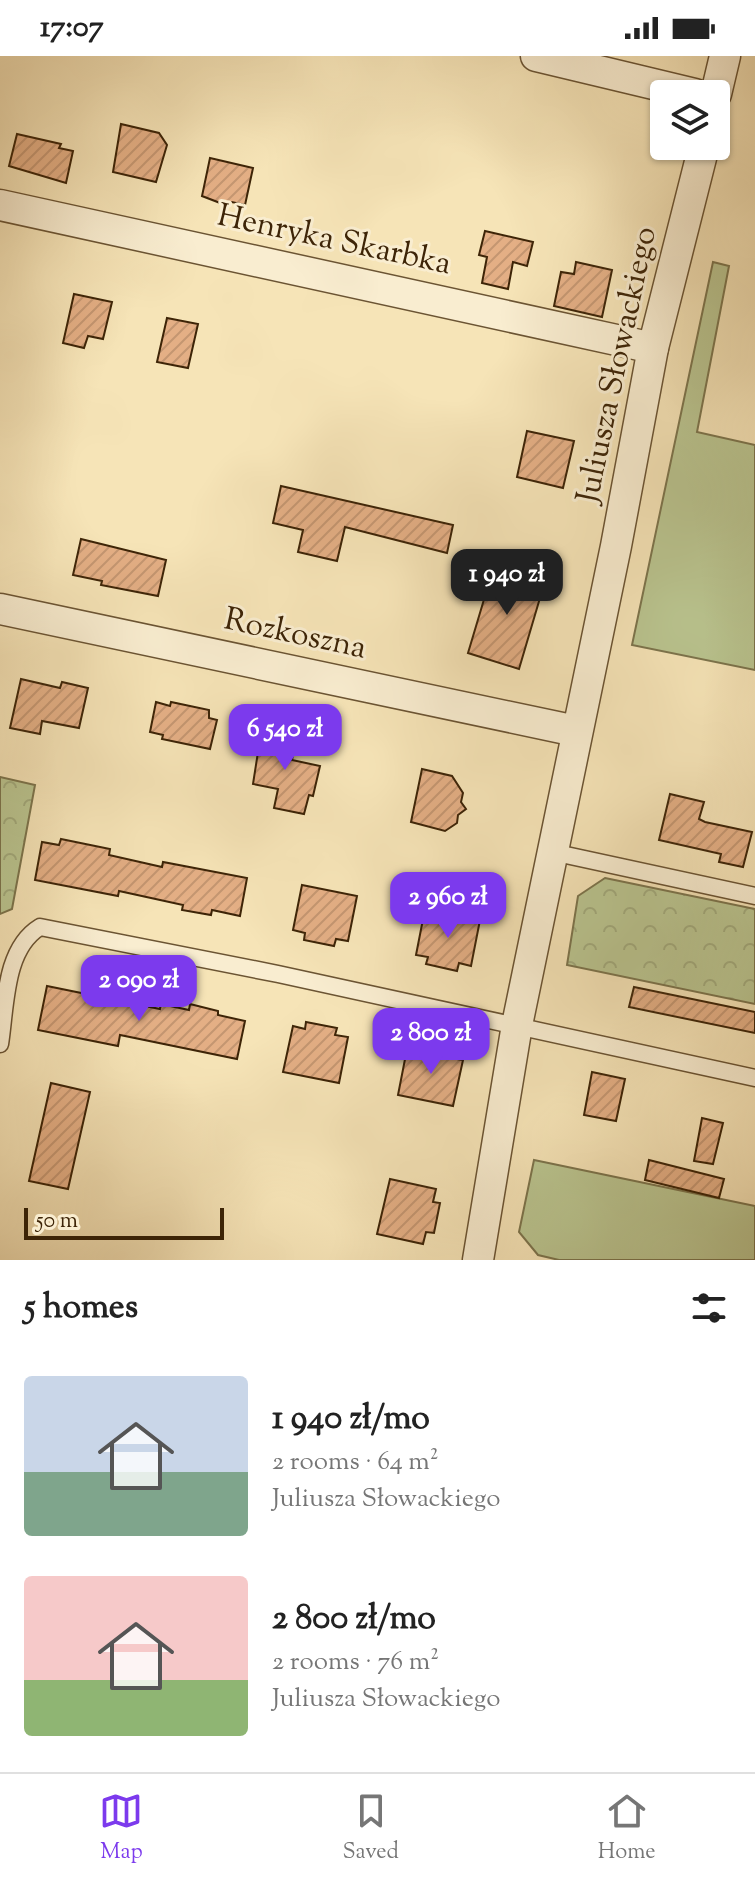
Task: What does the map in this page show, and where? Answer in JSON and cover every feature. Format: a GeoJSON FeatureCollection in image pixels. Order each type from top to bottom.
{"type":"FeatureCollection","features":[{"type":"Feature","properties":{"kind":"street"},"geometry":{"type":"LineString","coordinates":[[536,56],[650,83]]}},
{"type":"Feature","properties":{"kind":"street"},"geometry":{"type":"LineString","coordinates":[[719,80],[725,56]]}},
{"type":"Feature","properties":{"kind":"street","name":"Juliusza Słowackiego"},"geometry":{"type":"LineString","coordinates":[[480,1260],[517,1025],[616,546],[653,348],[700,160]]}},
{"type":"Feature","properties":{"kind":"street","name":"Henryka Skarbka"},"geometry":{"type":"LineString","coordinates":[[0,205],[653,348]]}},
{"type":"Feature","properties":{"kind":"street","name":"Rozkoszna"},"geometry":{"type":"LineString","coordinates":[[0,609],[576,731]]}},
{"type":"Feature","properties":{"kind":"lane"},"geometry":{"type":"LineString","coordinates":[[552,852],[755,896]]}},
{"type":"Feature","properties":{"kind":"lane"},"geometry":{"type":"LineString","coordinates":[[0,1044],[14,959],[25,939],[40,927],[517,1025],[755,1078]]}},
{"type":"Feature","properties":{"kind":"green space"},"geometry":{"type":"Polygon","coordinates":[[[713,262],[729,266],[697,432],[755,445],[755,670],[632,645],[713,262]]]}},
{"type":"Feature","properties":{"kind":"green space"},"geometry":{"type":"Polygon","coordinates":[[[0,777],[35,785],[12,909],[0,914],[0,777]]]}},
{"type":"Feature","properties":{"kind":"green space"},"geometry":{"type":"Polygon","coordinates":[[[605,878],[755,909],[755,1004],[567,965],[578,896],[605,878]]]}},
{"type":"Feature","properties":{"kind":"green space"},"geometry":{"type":"Polygon","coordinates":[[[534,1160],[755,1206],[755,1260],[559,1260],[538,1255],[519,1232],[534,1160]]]}},
{"type":"Feature","properties":{"kind":"building"},"geometry":{"type":"Polygon","coordinates":[[[121,124],[159,133],[167,145],[156,182],[113,172],[121,124]]]}},
{"type":"Feature","properties":{"kind":"building"},"geometry":{"type":"Polygon","coordinates":[[[17,134],[61,144],[59,148],[73,151],[66,183],[9,166],[17,134]]]}},
{"type":"Feature","properties":{"kind":"building"},"geometry":{"type":"Polygon","coordinates":[[[210,158],[253,168],[245,205],[232,202],[228,206],[202,196],[210,158]]]}},
{"type":"Feature","properties":{"kind":"building"},"geometry":{"type":"Polygon","coordinates":[[[485,231],[533,242],[527,266],[513,262],[508,289],[482,283],[487,257],[479,255],[485,231]]]}},
{"type":"Feature","properties":{"kind":"building"},"geometry":{"type":"Polygon","coordinates":[[[576,262],[612,270],[602,317],[554,306],[561,272],[574,274],[576,262]]]}},
{"type":"Feature","properties":{"kind":"building"},"geometry":{"type":"Polygon","coordinates":[[[74,294],[112,302],[103,339],[88,336],[84,348],[63,343],[74,294]]]}},
{"type":"Feature","properties":{"kind":"building"},"geometry":{"type":"Polygon","coordinates":[[[167,318],[198,324],[188,368],[157,362],[167,318]]]}},
{"type":"Feature","properties":{"kind":"building"},"geometry":{"type":"Polygon","coordinates":[[[527,431],[574,441],[563,488],[517,477],[527,431]]]}},
{"type":"Feature","properties":{"kind":"building"},"geometry":{"type":"Polygon","coordinates":[[[281,486],[453,525],[447,553],[345,527],[337,561],[298,552],[303,530],[273,523],[281,486]]]}},
{"type":"Feature","properties":{"kind":"building"},"geometry":{"type":"Polygon","coordinates":[[[81,539],[166,560],[158,596],[101,585],[102,581],[73,575],[81,539]]]}},
{"type":"Feature","properties":{"kind":"building"},"geometry":{"type":"Polygon","coordinates":[[[494,566],[545,581],[519,669],[468,653],[494,566]]]}},
{"type":"Feature","properties":{"kind":"building"},"geometry":{"type":"Polygon","coordinates":[[[21,679],[60,688],[62,682],[88,688],[79,728],[42,721],[40,734],[10,728],[21,679]]]}},
{"type":"Feature","properties":{"kind":"building"},"geometry":{"type":"Polygon","coordinates":[[[156,702],[209,710],[209,718],[217,720],[210,749],[162,739],[163,735],[150,732],[156,702]]]}},
{"type":"Feature","properties":{"kind":"building"},"geometry":{"type":"Polygon","coordinates":[[[267,728],[297,735],[292,760],[320,766],[313,796],[309,795],[304,814],[274,808],[278,789],[253,784],[258,752],[261,753],[267,728]]]}},
{"type":"Feature","properties":{"kind":"building"},"geometry":{"type":"Polygon","coordinates":[[[422,769],[452,776],[463,793],[461,802],[466,809],[458,815],[457,823],[445,831],[411,822],[422,769]]]}},
{"type":"Feature","properties":{"kind":"building"},"geometry":{"type":"Polygon","coordinates":[[[670,794],[704,802],[699,819],[705,822],[752,832],[743,867],[719,862],[721,854],[659,840],[670,794]]]}},
{"type":"Feature","properties":{"kind":"building"},"geometry":{"type":"Polygon","coordinates":[[[61,839],[110,849],[109,855],[162,867],[163,862],[247,878],[240,916],[212,910],[211,915],[182,910],[183,905],[119,891],[118,896],[35,880],[42,842],[59,845],[61,839]]]}},
{"type":"Feature","properties":{"kind":"building"},"geometry":{"type":"Polygon","coordinates":[[[302,885],[357,896],[348,941],[336,939],[334,946],[304,940],[305,933],[293,930],[302,885]]]}},
{"type":"Feature","properties":{"kind":"building"},"geometry":{"type":"Polygon","coordinates":[[[425,909],[480,920],[471,966],[459,963],[457,971],[426,964],[428,957],[416,955],[425,909]]]}},
{"type":"Feature","properties":{"kind":"building"},"geometry":{"type":"Polygon","coordinates":[[[47,986],[160,1009],[161,1004],[189,1010],[190,1004],[245,1021],[237,1059],[120,1035],[118,1046],[38,1030],[47,986]]]}},
{"type":"Feature","properties":{"kind":"building"},"geometry":{"type":"Polygon","coordinates":[[[634,987],[755,1012],[755,1033],[629,1007],[634,987]]]}},
{"type":"Feature","properties":{"kind":"building"},"geometry":{"type":"Polygon","coordinates":[[[306,1022],[337,1028],[335,1035],[348,1037],[339,1083],[283,1072],[293,1026],[305,1029],[306,1022]]]}},
{"type":"Feature","properties":{"kind":"building"},"geometry":{"type":"Polygon","coordinates":[[[421,1045],[452,1051],[450,1058],[463,1060],[453,1106],[398,1095],[407,1049],[420,1052],[421,1045]]]}},
{"type":"Feature","properties":{"kind":"building"},"geometry":{"type":"Polygon","coordinates":[[[592,1072],[625,1079],[616,1121],[584,1115],[592,1072]]]}},
{"type":"Feature","properties":{"kind":"building"},"geometry":{"type":"Polygon","coordinates":[[[51,1083],[90,1092],[68,1189],[29,1181],[51,1083]]]}},
{"type":"Feature","properties":{"kind":"building"},"geometry":{"type":"Polygon","coordinates":[[[702,1118],[723,1123],[713,1164],[694,1161],[702,1118]]]}},
{"type":"Feature","properties":{"kind":"building"},"geometry":{"type":"Polygon","coordinates":[[[649,1160],[724,1179],[719,1198],[645,1180],[649,1160]]]}},
{"type":"Feature","properties":{"kind":"building"},"geometry":{"type":"Polygon","coordinates":[[[390,1179],[436,1189],[433,1202],[440,1203],[434,1233],[426,1232],[423,1244],[377,1234],[390,1179]]]}}]}
